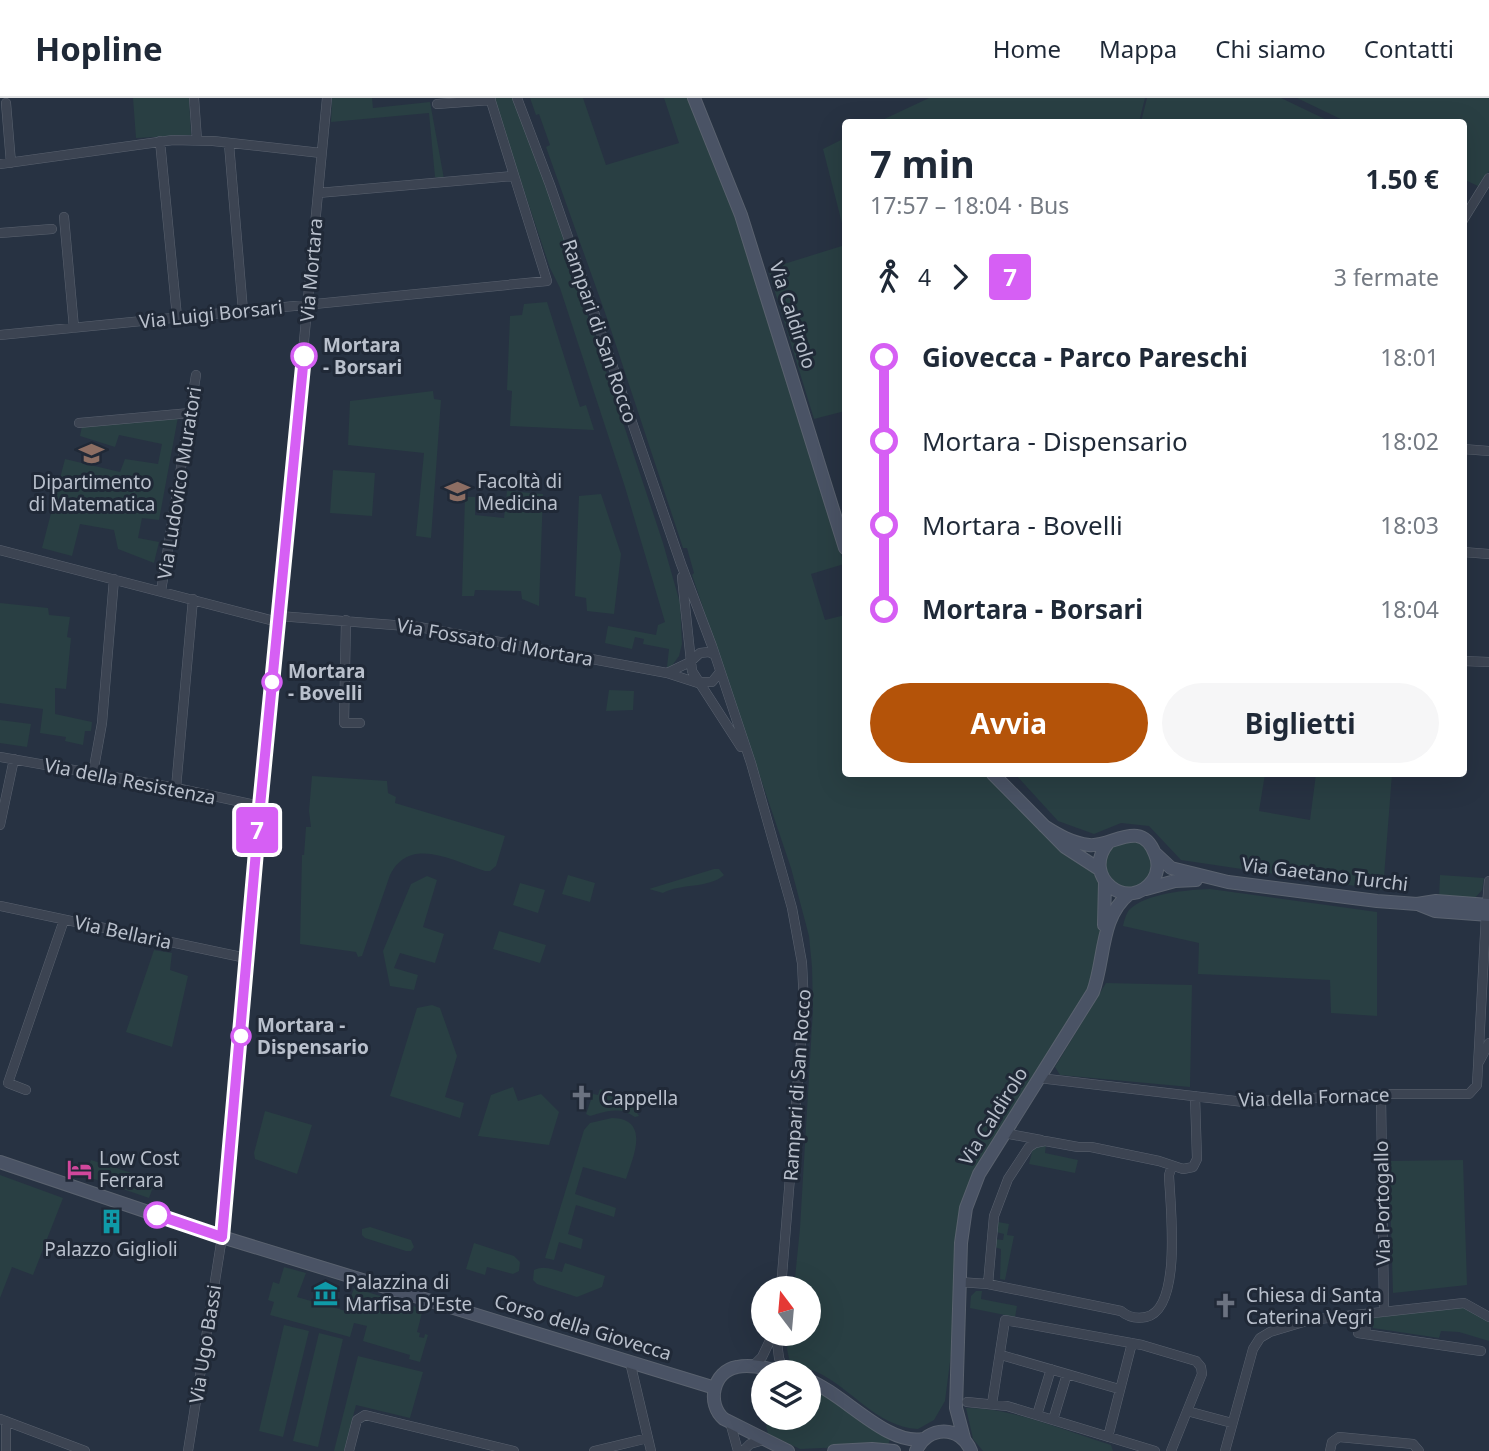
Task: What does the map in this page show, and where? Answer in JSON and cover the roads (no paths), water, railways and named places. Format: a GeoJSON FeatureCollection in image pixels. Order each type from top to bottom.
{"type":"FeatureCollection","features":[{"type":"Feature","properties":{"kind":"main road","name":"Via Caldirolo"},"geometry":{"type":"LineString","coordinates":[[694,98],[741,215],[839,511],[842,530]]}},
{"type":"Feature","properties":{"kind":"main road"},"geometry":{"type":"LineString","coordinates":[[996,777],[1065,847],[1099,869],[1100,858],[1108,843]]}},
{"type":"Feature","properties":{"kind":"main road"},"geometry":{"type":"LineString","coordinates":[[1044,826],[1066,839],[1090,846],[1108,843],[1118,837],[1136,836],[1149,844],[1156,854],[1156,875],[1143,890],[1129,894],[1118,892],[1105,882]]}},
{"type":"Feature","properties":{"kind":"main road","name":"Via Gaetano Turchi"},"geometry":{"type":"LineString","coordinates":[[1156,854],[1171,868],[1228,882],[1325,895],[1488,910]]}},
{"type":"Feature","properties":{"kind":"main road","name":"Via Caldirolo"},"geometry":{"type":"LineString","coordinates":[[970,1447],[962,1405],[959,1282],[962,1229],[969,1199],[979,1174],[1093,992],[1101,970],[1104,943],[1105,882],[1099,869]]}},
{"type":"Feature","properties":{"kind":"main road","name":"Via Gaetano Turchi"},"geometry":{"type":"LineString","coordinates":[[1143,890],[1175,881],[1228,882]]}},
{"type":"Feature","properties":{"kind":"main road","name":"Via Caldirolo"},"geometry":{"type":"LineString","coordinates":[[1104,943],[1113,912],[1129,894]]}},
{"type":"Feature","properties":{"kind":"main road","name":"Corso della Giovecca"},"geometry":{"type":"LineString","coordinates":[[0,1162],[222,1237],[715,1388]]}},
{"type":"Feature","properties":{"kind":"main road"},"geometry":{"type":"LineString","coordinates":[[751,1366],[728,1370],[719,1378],[713,1399],[716,1411],[730,1422],[788,1451]]}},
{"type":"Feature","properties":{"kind":"main road"},"geometry":{"type":"LineString","coordinates":[[821,1384],[898,1437],[920,1445],[940,1432],[962,1405]]}},
{"type":"Feature","properties":{"kind":"main road","name":"Via Caldirolo"},"geometry":{"type":"LineString","coordinates":[[940,1432],[953,1432],[970,1447]]}},
{"type":"Feature","properties":{"kind":"main road"},"geometry":{"type":"LineString","coordinates":[[834,1451],[894,1451]]}},
{"type":"Feature","properties":{"kind":"street"},"geometry":{"type":"LineString","coordinates":[[194,98],[197,140]]}},
{"type":"Feature","properties":{"kind":"street","name":"Via Mortara"},"geometry":{"type":"LineString","coordinates":[[222,1237],[327,98]]}},
{"type":"Feature","properties":{"kind":"street","name":"Rampari di San Rocco"},"geometry":{"type":"LineString","coordinates":[[517,98],[715,655],[751,762],[790,897],[800,943],[804,1015],[782,1276]]}},
{"type":"Feature","properties":{"kind":"street"},"geometry":{"type":"LineString","coordinates":[[318,194],[514,176],[490,99],[437,104]]}},
{"type":"Feature","properties":{"kind":"street"},"geometry":{"type":"LineString","coordinates":[[6,103],[11,163]]}},
{"type":"Feature","properties":{"kind":"street"},"geometry":{"type":"LineString","coordinates":[[0,164],[160,141],[197,140],[321,153]]}},
{"type":"Feature","properties":{"kind":"street"},"geometry":{"type":"LineString","coordinates":[[160,141],[177,317]]}},
{"type":"Feature","properties":{"kind":"street"},"geometry":{"type":"LineString","coordinates":[[229,144],[243,311]]}},
{"type":"Feature","properties":{"kind":"street","name":"Via Luigi Borsari"},"geometry":{"type":"LineString","coordinates":[[0,335],[547,281],[514,176]]}},
{"type":"Feature","properties":{"kind":"street"},"geometry":{"type":"LineString","coordinates":[[1467,214],[1489,178]]}},
{"type":"Feature","properties":{"kind":"street"},"geometry":{"type":"LineString","coordinates":[[64,217],[74,328]]}},
{"type":"Feature","properties":{"kind":"street"},"geometry":{"type":"LineString","coordinates":[[0,233],[52,229]]}},
{"type":"Feature","properties":{"kind":"street","name":"Via Ludovico Muratori"},"geometry":{"type":"LineString","coordinates":[[161,591],[197,375]]}},
{"type":"Feature","properties":{"kind":"street"},"geometry":{"type":"LineString","coordinates":[[79,424],[190,412]]}},
{"type":"Feature","properties":{"kind":"street"},"geometry":{"type":"LineString","coordinates":[[1467,449],[1489,451]]}},
{"type":"Feature","properties":{"kind":"street","name":"Via Fossato di Mortara"},"geometry":{"type":"LineString","coordinates":[[0,550],[279,619],[321,618],[419,627],[667,673],[698,682]]}},
{"type":"Feature","properties":{"kind":"street"},"geometry":{"type":"LineString","coordinates":[[1467,552],[1489,554]]}},
{"type":"Feature","properties":{"kind":"street","name":"Rampari di San Rocco"},"geometry":{"type":"LineString","coordinates":[[681,564],[690,662],[698,682],[751,762]]}},
{"type":"Feature","properties":{"kind":"street"},"geometry":{"type":"LineString","coordinates":[[93,773],[102,723],[114,579]]}},
{"type":"Feature","properties":{"kind":"street"},"geometry":{"type":"LineString","coordinates":[[176,788],[193,599]]}},
{"type":"Feature","properties":{"kind":"street"},"geometry":{"type":"LineString","coordinates":[[346,620],[344,723],[360,723]]}},
{"type":"Feature","properties":{"kind":"street"},"geometry":{"type":"LineString","coordinates":[[667,673],[690,662],[700,653],[709,652],[715,655]]}},
{"type":"Feature","properties":{"kind":"street"},"geometry":{"type":"LineString","coordinates":[[1467,661],[1489,663]]}},
{"type":"Feature","properties":{"kind":"street"},"geometry":{"type":"LineString","coordinates":[[698,682],[712,682],[720,672]]}},
{"type":"Feature","properties":{"kind":"street","name":"Via della Resistenza"},"geometry":{"type":"LineString","coordinates":[[0,757],[176,788],[260,806]]}},
{"type":"Feature","properties":{"kind":"street"},"geometry":{"type":"LineString","coordinates":[[0,825],[14,759]]}},
{"type":"Feature","properties":{"kind":"street"},"geometry":{"type":"LineString","coordinates":[[1478,1064],[1484,1034],[1489,881]]}},
{"type":"Feature","properties":{"kind":"street","name":"Via Bellaria"},"geometry":{"type":"LineString","coordinates":[[0,906],[246,958]]}},
{"type":"Feature","properties":{"kind":"street"},"geometry":{"type":"LineString","coordinates":[[26,1090],[8,1083],[64,920]]}},
{"type":"Feature","properties":{"kind":"street"},"geometry":{"type":"LineString","coordinates":[[1478,1064],[1489,1044]]}},
{"type":"Feature","properties":{"kind":"street","name":"Via della Fornace"},"geometry":{"type":"LineString","coordinates":[[1040,1078],[1253,1102],[1381,1094],[1463,1095],[1473,1093],[1476,1089],[1478,1064]]}},
{"type":"Feature","properties":{"kind":"street","name":"Via Portogallo"},"geometry":{"type":"LineString","coordinates":[[1381,1094],[1384,1311]]}},
{"type":"Feature","properties":{"kind":"street"},"geometry":{"type":"LineString","coordinates":[[1004,1133],[1091,1147],[1159,1161],[1183,1169],[1193,1167],[1197,1159],[1195,1096]]}},
{"type":"Feature","properties":{"kind":"street"},"geometry":{"type":"LineString","coordinates":[[1004,1133],[1016,1139],[1025,1153]]}},
{"type":"Feature","properties":{"kind":"street"},"geometry":{"type":"LineString","coordinates":[[988,1284],[994,1216],[1009,1179],[1025,1153],[1035,1143],[1045,1141]]}},
{"type":"Feature","properties":{"kind":"street"},"geometry":{"type":"LineString","coordinates":[[959,1282],[988,1284],[1121,1311],[1132,1317],[1151,1315],[1166,1299],[1171,1278],[1169,1170],[1172,1166]]}},
{"type":"Feature","properties":{"kind":"street"},"geometry":{"type":"LineString","coordinates":[[1169,1186],[1172,1178],[1183,1169]]}},
{"type":"Feature","properties":{"kind":"street","name":"Via Ugo Bassi"},"geometry":{"type":"LineString","coordinates":[[188,1451],[222,1237]]}},
{"type":"Feature","properties":{"kind":"street"},"geometry":{"type":"LineString","coordinates":[[1225,1451],[1243,1379],[1256,1343],[1270,1332],[1310,1320],[1464,1303],[1489,1317]]}},
{"type":"Feature","properties":{"kind":"street"},"geometry":{"type":"LineString","coordinates":[[1364,1314],[1362,1333],[1482,1351]]}},
{"type":"Feature","properties":{"kind":"street"},"geometry":{"type":"LineString","coordinates":[[992,1404],[1005,1320],[1132,1343],[1196,1361],[1202,1374],[1171,1451]]}},
{"type":"Feature","properties":{"kind":"street"},"geometry":{"type":"LineString","coordinates":[[1120,1451],[1119,1389],[1132,1343]]}},
{"type":"Feature","properties":{"kind":"street"},"geometry":{"type":"LineString","coordinates":[[1001,1354],[1119,1389]]}},
{"type":"Feature","properties":{"kind":"street"},"geometry":{"type":"LineString","coordinates":[[630,1362],[651,1451]]}},
{"type":"Feature","properties":{"kind":"street"},"geometry":{"type":"LineString","coordinates":[[1037,1415],[1051,1369]]}},
{"type":"Feature","properties":{"kind":"street"},"geometry":{"type":"LineString","coordinates":[[1053,1420],[1067,1374]]}},
{"type":"Feature","properties":{"kind":"street"},"geometry":{"type":"LineString","coordinates":[[962,1405],[992,1404],[1155,1451]]}},
{"type":"Feature","properties":{"kind":"street"},"geometry":{"type":"LineString","coordinates":[[1188,1411],[1232,1423]]}},
{"type":"Feature","properties":{"kind":"street"},"geometry":{"type":"LineString","coordinates":[[349,1451],[357,1420],[365,1415],[514,1451]]}},
{"type":"Feature","properties":{"kind":"street"},"geometry":{"type":"LineString","coordinates":[[6,1451],[3,1420],[85,1451]]}},
{"type":"Feature","properties":{"kind":"street"},"geometry":{"type":"LineString","coordinates":[[730,1422],[741,1451],[750,1444],[763,1440]]}},
{"type":"Feature","properties":{"kind":"street"},"geometry":{"type":"LineString","coordinates":[[1329,1451],[1332,1442],[1339,1437],[1413,1444],[1419,1451]]}},
{"type":"Feature","properties":{"kind":"street"},"geometry":{"type":"LineString","coordinates":[[594,1451],[648,1438]]}},
{"type":"Feature","properties":{"kind":"place","name":"Mortara - Borsari"},"geometry":{"type":"Point","coordinates":[304,356]}},
{"type":"Feature","properties":{"kind":"place","name":"Dipartimento di Matematica"},"geometry":{"type":"Point","coordinates":[92,454]}},
{"type":"Feature","properties":{"kind":"place","name":"Facoltà di Medicina"},"geometry":{"type":"Point","coordinates":[457,492]}},
{"type":"Feature","properties":{"kind":"place","name":"Mortara - Bovelli"},"geometry":{"type":"Point","coordinates":[272,682]}},
{"type":"Feature","properties":{"kind":"place","name":"Mortara - Dispensario"},"geometry":{"type":"Point","coordinates":[241,1036]}},
{"type":"Feature","properties":{"kind":"place","name":"Cappella"},"geometry":{"type":"Point","coordinates":[581,1098]}},
{"type":"Feature","properties":{"kind":"place","name":"Low Cost Ferrara"},"geometry":{"type":"Point","coordinates":[79,1169]}},
{"type":"Feature","properties":{"kind":"place","name":"Palazzo Giglioli"},"geometry":{"type":"Point","coordinates":[111,1221]}},
{"type":"Feature","properties":{"kind":"place","name":"Palazzina di Marfisa D'Este"},"geometry":{"type":"Point","coordinates":[325,1293]}},
{"type":"Feature","properties":{"kind":"place","name":"Chiesa di Santa Caterina Vegri"},"geometry":{"type":"Point","coordinates":[1226,1306]}}]}
